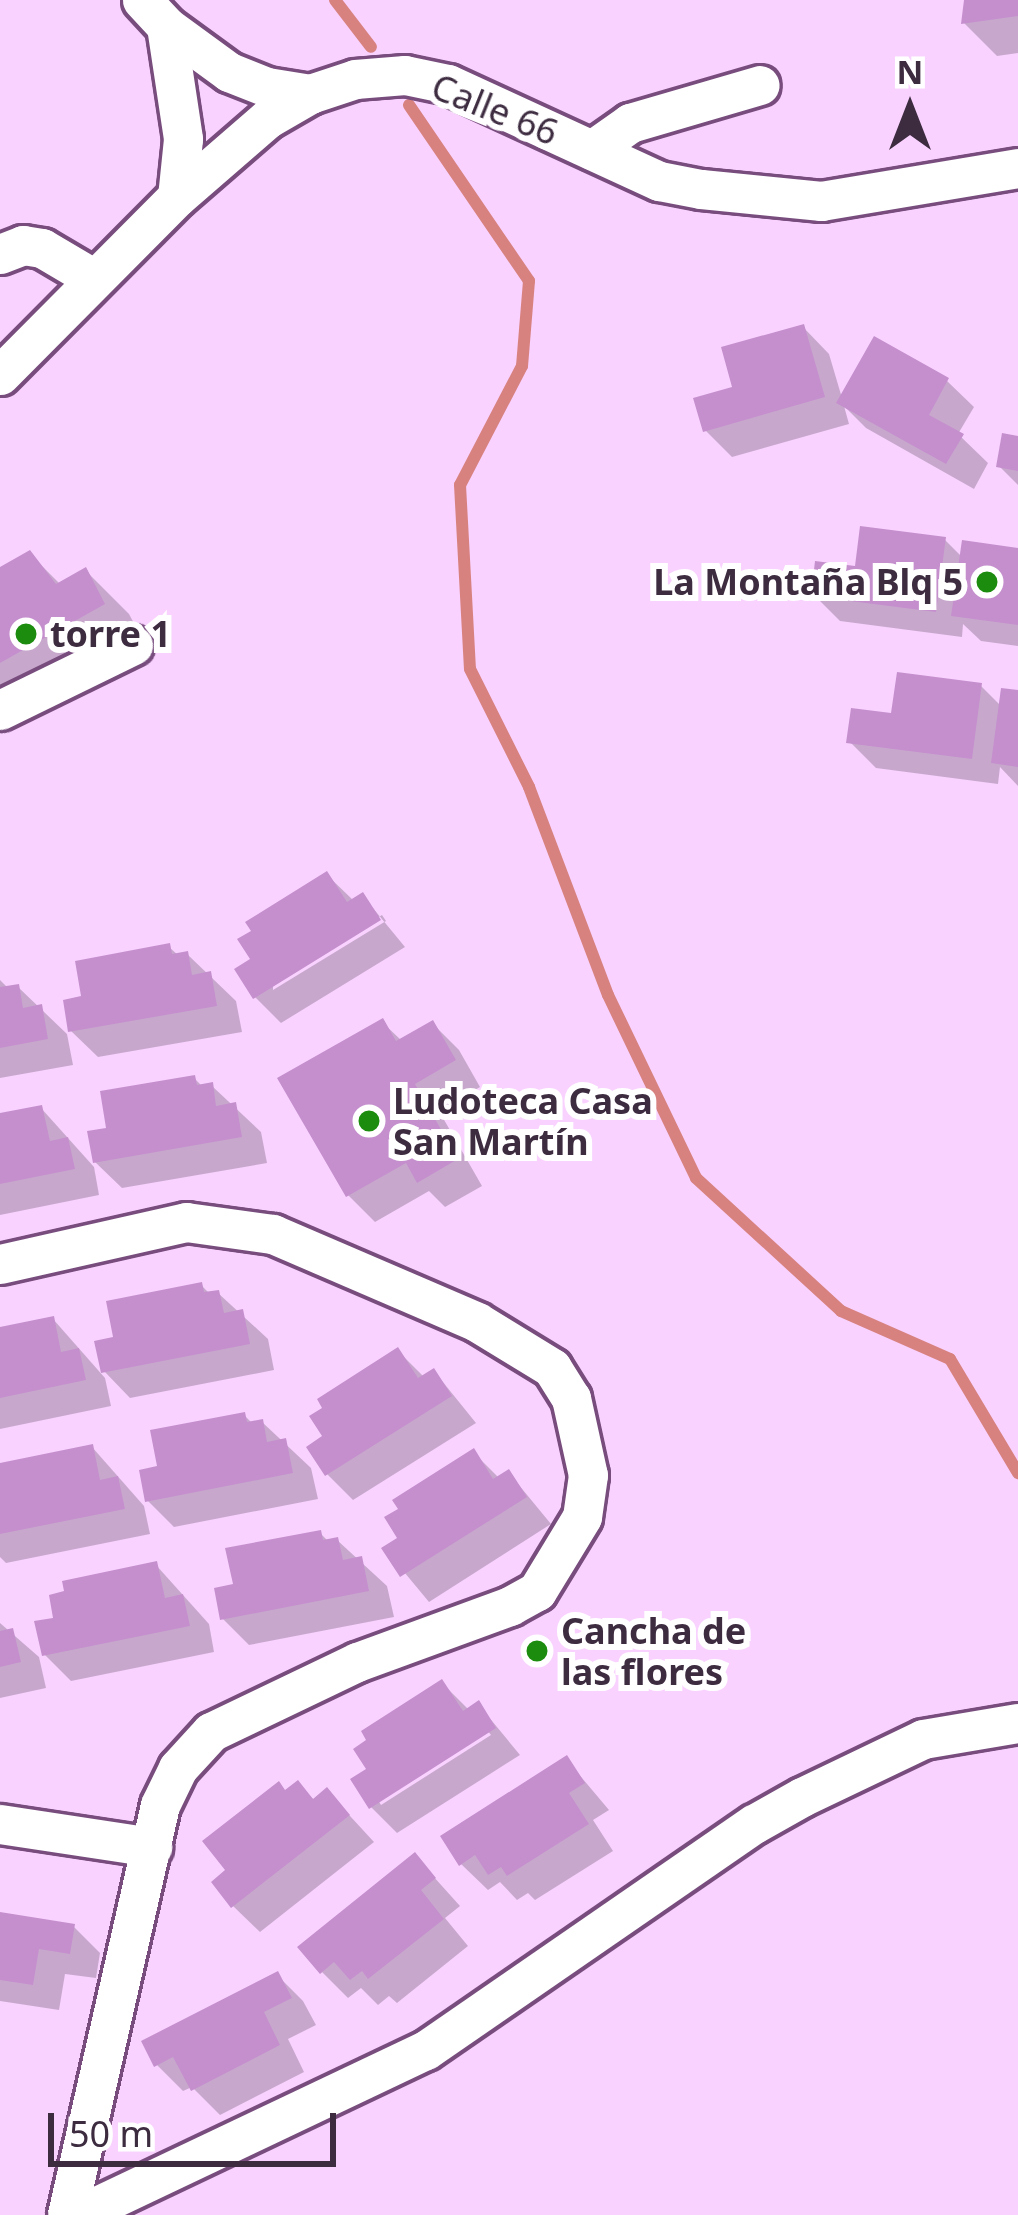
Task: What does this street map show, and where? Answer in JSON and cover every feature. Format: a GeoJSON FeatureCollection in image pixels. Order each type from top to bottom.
{"type":"FeatureCollection","features":[{"type":"Feature","properties":{"kind":"street"},"geometry":{"type":"LineString","coordinates":[[154,13],[229,71],[267,87],[310,94]]}},
{"type":"Feature","properties":{"kind":"street"},"geometry":{"type":"LineString","coordinates":[[154,13],[183,139],[177,196]]}},
{"type":"Feature","properties":{"kind":"street","name":"Calle 66"},"geometry":{"type":"LineString","coordinates":[[0,375],[177,196],[267,119],[310,94],[356,79],[405,75],[448,84],[659,181],[821,201],[1018,168]]}},
{"type":"Feature","properties":{"kind":"street"},"geometry":{"type":"LineString","coordinates":[[592,150],[630,123],[760,85]]}},
{"type":"Feature","properties":{"kind":"street"},"geometry":{"type":"LineString","coordinates":[[0,254],[23,245],[41,248],[93,278]]}},
{"type":"Feature","properties":{"kind":"street"},"geometry":{"type":"LineString","coordinates":[[0,710],[134,645]]}},
{"type":"Feature","properties":{"kind":"street"},"geometry":{"type":"LineString","coordinates":[[0,1264],[186,1222],[273,1234],[518,1343],[552,1368],[571,1397],[583,1435],[588,1475],[582,1517],[537,1591],[510,1606],[357,1662],[211,1732],[178,1768],[160,1805],[67,2215]]}},
{"type":"Feature","properties":{"kind":"street"},"geometry":{"type":"LineString","coordinates":[[78,2215],[426,2050],[754,1824],[923,1739],[1018,1723]]}},
{"type":"Feature","properties":{"kind":"street"},"geometry":{"type":"LineString","coordinates":[[0,1824],[152,1847]]}},
{"type":"Feature","properties":{"kind":"building"},"geometry":{"type":"Polygon","coordinates":[[[964,0],[1018,0],[1018,16],[961,24],[964,0]]]}},
{"type":"Feature","properties":{"kind":"building"},"geometry":{"type":"Polygon","coordinates":[[[804,324],[825,397],[703,432],[693,398],[732,387],[721,347],[804,324]]]}},
{"type":"Feature","properties":{"kind":"building"},"geometry":{"type":"Polygon","coordinates":[[[874,336],[949,378],[929,415],[964,434],[946,464],[836,403],[874,336]]]}},
{"type":"Feature","properties":{"kind":"building"},"geometry":{"type":"Polygon","coordinates":[[[1002,433],[1018,436],[1018,471],[996,467],[1002,433]]]}},
{"type":"Feature","properties":{"kind":"building"},"geometry":{"type":"Polygon","coordinates":[[[860,526],[946,537],[936,612],[811,596],[815,561],[855,566],[860,526]]]}},
{"type":"Feature","properties":{"kind":"building","name":"La Montaña Blq 5"},"geometry":{"type":"Polygon","coordinates":[[[962,540],[1018,548],[1018,625],[951,616],[962,540]]]}},
{"type":"Feature","properties":{"kind":"building","name":"torre 1"},"geometry":{"type":"Polygon","coordinates":[[[30,550],[56,584],[86,567],[105,604],[0,663],[0,567],[30,550]]]}},
{"type":"Feature","properties":{"kind":"building"},"geometry":{"type":"Polygon","coordinates":[[[897,672],[982,683],[972,759],[846,743],[851,708],[891,713],[897,672]]]}},
{"type":"Feature","properties":{"kind":"building"},"geometry":{"type":"Polygon","coordinates":[[[1001,688],[1018,690],[1018,767],[991,763],[1001,688]]]}},
{"type":"Feature","properties":{"kind":"building"},"geometry":{"type":"Polygon","coordinates":[[[327,871],[347,902],[363,892],[381,920],[253,999],[234,969],[250,959],[237,939],[251,931],[245,922],[327,871]]]}},
{"type":"Feature","properties":{"kind":"building"},"geometry":{"type":"Polygon","coordinates":[[[170,943],[172,954],[188,951],[192,975],[211,971],[217,1006],[68,1032],[63,1000],[81,996],[75,961],[170,943]]]}},
{"type":"Feature","properties":{"kind":"building"},"geometry":{"type":"Polygon","coordinates":[[[19,984],[23,1008],[42,1004],[48,1039],[0,1048],[0,987],[19,984]]]}},
{"type":"Feature","properties":{"kind":"building","name":"Ludoteca Casa San Martín"},"geometry":{"type":"Polygon","coordinates":[[[383,1018],[396,1041],[433,1020],[456,1060],[415,1084],[458,1159],[417,1183],[406,1163],[346,1197],[277,1078],[383,1018]]]}},
{"type":"Feature","properties":{"kind":"building"},"geometry":{"type":"Polygon","coordinates":[[[195,1075],[197,1085],[213,1082],[216,1106],[236,1102],[242,1137],[93,1163],[87,1131],[106,1128],[100,1091],[195,1075]]]}},
{"type":"Feature","properties":{"kind":"building"},"geometry":{"type":"Polygon","coordinates":[[[42,1105],[50,1141],[68,1137],[75,1169],[0,1184],[0,1113],[42,1105]]]}},
{"type":"Feature","properties":{"kind":"building"},"geometry":{"type":"Polygon","coordinates":[[[202,1282],[204,1292],[219,1290],[224,1313],[243,1309],[250,1344],[101,1373],[94,1341],[113,1337],[106,1301],[202,1282]]]}},
{"type":"Feature","properties":{"kind":"building"},"geometry":{"type":"Polygon","coordinates":[[[54,1316],[61,1352],[79,1348],[86,1380],[0,1398],[0,1327],[54,1316]]]}},
{"type":"Feature","properties":{"kind":"building"},"geometry":{"type":"Polygon","coordinates":[[[398,1347],[418,1378],[434,1368],[452,1396],[325,1476],[306,1447],[322,1436],[309,1416],[322,1408],[317,1399],[398,1347]]]}},
{"type":"Feature","properties":{"kind":"building"},"geometry":{"type":"Polygon","coordinates":[[[245,1412],[247,1422],[263,1419],[267,1442],[286,1438],[293,1473],[145,1502],[139,1470],[157,1466],[150,1430],[245,1412]]]}},
{"type":"Feature","properties":{"kind":"building"},"geometry":{"type":"Polygon","coordinates":[[[93,1444],[100,1480],[118,1476],[125,1509],[0,1534],[0,1463],[93,1444]]]}},
{"type":"Feature","properties":{"kind":"building"},"geometry":{"type":"Polygon","coordinates":[[[474,1448],[493,1479],[509,1469],[527,1497],[400,1577],[381,1548],[397,1538],[384,1517],[398,1509],[392,1500],[474,1448]]]}},
{"type":"Feature","properties":{"kind":"building"},"geometry":{"type":"Polygon","coordinates":[[[321,1530],[323,1540],[338,1537],[343,1560],[362,1556],[369,1591],[220,1620],[214,1588],[233,1584],[225,1548],[321,1530]]]}},
{"type":"Feature","properties":{"kind":"building"},"geometry":{"type":"Polygon","coordinates":[[[157,1561],[165,1598],[183,1594],[190,1626],[42,1656],[34,1621],[53,1618],[49,1595],[64,1591],[62,1581],[157,1561]]]}},
{"type":"Feature","properties":{"kind":"building"},"geometry":{"type":"Polygon","coordinates":[[[13,1628],[21,1662],[0,1667],[0,1631],[13,1628]]]}},
{"type":"Feature","properties":{"kind":"building"},"geometry":{"type":"Polygon","coordinates":[[[442,1679],[463,1711],[479,1700],[496,1728],[369,1809],[350,1779],[366,1769],[353,1749],[366,1740],[361,1731],[442,1679]]]}},
{"type":"Feature","properties":{"kind":"building"},"geometry":{"type":"Polygon","coordinates":[[[567,1755],[585,1783],[569,1793],[589,1824],[507,1876],[501,1867],[488,1875],[475,1855],[459,1866],[440,1836],[567,1755]]]}},
{"type":"Feature","properties":{"kind":"building"},"geometry":{"type":"Polygon","coordinates":[[[298,1780],[313,1799],[327,1787],[350,1815],[231,1908],[211,1882],[225,1870],[202,1841],[279,1781],[285,1790],[298,1780]]]}},
{"type":"Feature","properties":{"kind":"building"},"geometry":{"type":"Polygon","coordinates":[[[415,1852],[436,1878],[421,1890],[444,1919],[368,1979],[362,1971],[350,1980],[334,1962],[320,1974],[297,1947],[415,1852]]]}},
{"type":"Feature","properties":{"kind":"building"},"geometry":{"type":"Polygon","coordinates":[[[0,1912],[75,1924],[70,1954],[39,1949],[33,1985],[0,1980],[0,1912]]]}},
{"type":"Feature","properties":{"kind":"building"},"geometry":{"type":"Polygon","coordinates":[[[278,1971],[292,1998],[264,2012],[280,2045],[191,2091],[173,2057],[154,2067],[141,2041],[278,1971]]]}},
{"type":"Feature","properties":{"kind":"waterway"},"geometry":{"type":"LineString","coordinates":[[335,0],[371,47]]}},
{"type":"Feature","properties":{"kind":"waterway"},"geometry":{"type":"LineString","coordinates":[[409,105],[529,281],[522,366],[460,485],[470,669],[529,787],[608,995],[696,1178],[841,1311],[950,1359],[1018,1473]]}},
{"type":"Feature","properties":{"kind":"place","name":"La Montaña Blq 5"},"geometry":{"type":"Point","coordinates":[987,582]}},
{"type":"Feature","properties":{"kind":"place","name":"torre 1"},"geometry":{"type":"Point","coordinates":[26,634]}},
{"type":"Feature","properties":{"kind":"place","name":"Ludoteca Casa San Martín"},"geometry":{"type":"Point","coordinates":[369,1121]}},
{"type":"Feature","properties":{"kind":"place","name":"Cancha de las flores"},"geometry":{"type":"Point","coordinates":[537,1651]}}]}
